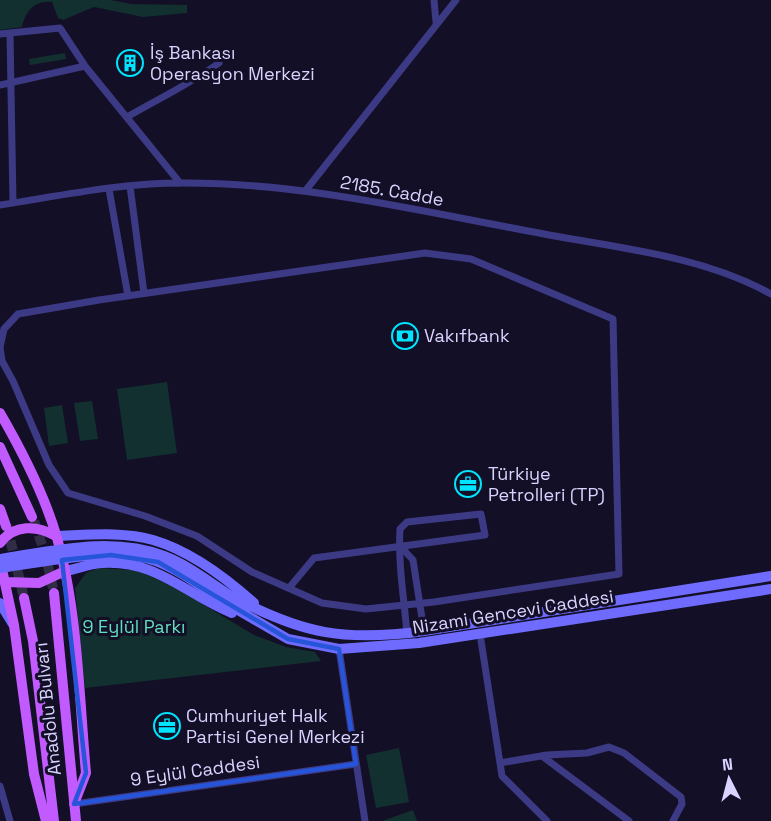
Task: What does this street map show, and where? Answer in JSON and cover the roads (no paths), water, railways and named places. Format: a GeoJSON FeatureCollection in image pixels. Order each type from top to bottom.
{"type":"FeatureCollection","features":[{"type":"Feature","properties":{"kind":"main road"},"geometry":{"type":"LineString","coordinates":[[0,414],[56,536],[65,571],[86,773],[74,804]]}},
{"type":"Feature","properties":{"kind":"main road"},"geometry":{"type":"LineString","coordinates":[[0,447],[32,517]]}},
{"type":"Feature","properties":{"kind":"main road"},"geometry":{"type":"LineString","coordinates":[[0,509],[6,526]]}},
{"type":"Feature","properties":{"kind":"main road"},"geometry":{"type":"LineString","coordinates":[[0,543],[13,531],[26,528],[44,529],[56,536]]}},
{"type":"Feature","properties":{"kind":"main road"},"geometry":{"type":"LineString","coordinates":[[0,559],[14,625],[34,774],[46,821]]}},
{"type":"Feature","properties":{"kind":"main road"},"geometry":{"type":"LineString","coordinates":[[3,581],[39,583],[65,571]]}},
{"type":"Feature","properties":{"kind":"main road","name":"Anadolu Bulvarı"},"geometry":{"type":"LineString","coordinates":[[54,593],[76,821]]}},
{"type":"Feature","properties":{"kind":"main road","name":"Anadolu Bulvarı"},"geometry":{"type":"LineString","coordinates":[[24,598],[33,641],[54,821]]}},
{"type":"Feature","properties":{"kind":"street"},"geometry":{"type":"LineString","coordinates":[[434,0],[436,22]]}},
{"type":"Feature","properties":{"kind":"street"},"geometry":{"type":"LineString","coordinates":[[306,190],[436,22],[456,0]]}},
{"type":"Feature","properties":{"kind":"street"},"geometry":{"type":"LineString","coordinates":[[0,34],[60,28],[85,66],[180,183]]}},
{"type":"Feature","properties":{"kind":"street"},"geometry":{"type":"LineString","coordinates":[[10,33],[13,203]]}},
{"type":"Feature","properties":{"kind":"street"},"geometry":{"type":"LineString","coordinates":[[127,117],[172,91],[189,85],[219,63]]}},
{"type":"Feature","properties":{"kind":"street"},"geometry":{"type":"LineString","coordinates":[[0,85],[85,66]]}},
{"type":"Feature","properties":{"kind":"street","name":"2185. Cadde"},"geometry":{"type":"LineString","coordinates":[[0,205],[130,186],[180,183],[306,190],[652,255],[744,279],[771,294]]}},
{"type":"Feature","properties":{"kind":"street"},"geometry":{"type":"LineString","coordinates":[[130,186],[144,293]]}},
{"type":"Feature","properties":{"kind":"street"},"geometry":{"type":"LineString","coordinates":[[109,189],[128,296]]}},
{"type":"Feature","properties":{"kind":"street"},"geometry":{"type":"LineString","coordinates":[[425,253],[471,259],[613,319],[619,574],[404,605],[366,609],[333,605],[322,603],[252,572],[197,536],[145,516],[68,493],[49,465],[14,381],[2,361],[0,347],[4,329],[18,314],[128,296],[425,253]]}},
{"type":"Feature","properties":{"kind":"street"},"geometry":{"type":"LineString","coordinates":[[289,588],[314,558],[402,548],[485,535],[481,514],[407,522],[400,529],[402,548],[399,562],[407,634]]}},
{"type":"Feature","properties":{"kind":"street","name":"Nizami Gencevi Caddesi"},"geometry":{"type":"LineString","coordinates":[[56,536],[132,536],[153,540],[198,561],[237,588],[265,621]]}},
{"type":"Feature","properties":{"kind":"street"},"geometry":{"type":"LineString","coordinates":[[402,548],[413,560],[424,631]]}},
{"type":"Feature","properties":{"kind":"street","name":"Nizami Gencevi Caddesi"},"geometry":{"type":"LineString","coordinates":[[31,559],[111,555],[137,556],[158,562],[265,621],[288,639],[339,649],[419,643],[771,589]]}},
{"type":"Feature","properties":{"kind":"street"},"geometry":{"type":"LineString","coordinates":[[0,559],[31,559]]}},
{"type":"Feature","properties":{"kind":"street"},"geometry":{"type":"LineString","coordinates":[[0,568],[31,559]]}},
{"type":"Feature","properties":{"kind":"street","name":"Nizami Gencevi Caddesi"},"geometry":{"type":"LineString","coordinates":[[65,571],[99,563],[143,567],[180,583],[207,603],[265,621],[342,636],[407,634],[771,576]]}},
{"type":"Feature","properties":{"kind":"street"},"geometry":{"type":"LineString","coordinates":[[0,603],[14,625]]}},
{"type":"Feature","properties":{"kind":"street"},"geometry":{"type":"LineString","coordinates":[[480,634],[502,776],[547,821]]}},
{"type":"Feature","properties":{"kind":"street"},"geometry":{"type":"LineString","coordinates":[[339,649],[364,821]]}},
{"type":"Feature","properties":{"kind":"street"},"geometry":{"type":"LineString","coordinates":[[500,764],[542,756],[587,753],[603,747],[624,753],[681,797],[682,804],[673,821]]}},
{"type":"Feature","properties":{"kind":"street"},"geometry":{"type":"LineString","coordinates":[[542,756],[629,821]]}},
{"type":"Feature","properties":{"kind":"street","name":"9 Eylül Caddesi"},"geometry":{"type":"LineString","coordinates":[[74,804],[356,764]]}},
{"type":"Feature","properties":{"kind":"street"},"geometry":{"type":"LineString","coordinates":[[0,786],[10,821]]}},
{"type":"Feature","properties":{"kind":"tunnel"},"geometry":{"type":"LineString","coordinates":[[34,521],[46,557],[54,593]]}},
{"type":"Feature","properties":{"kind":"tunnel"},"geometry":{"type":"LineString","coordinates":[[7,526],[24,598]]}},
{"type":"Feature","properties":{"kind":"place","name":"İş Bankası Operasyon Merkezi"},"geometry":{"type":"Point","coordinates":[130,63]}},
{"type":"Feature","properties":{"kind":"place","name":"Vakıfbank"},"geometry":{"type":"Point","coordinates":[405,336]}},
{"type":"Feature","properties":{"kind":"place","name":"Türkiye Petrolleri (TP)"},"geometry":{"type":"Point","coordinates":[468,484]}},
{"type":"Feature","properties":{"kind":"place","name":"Cumhuriyet Halk Partisi Genel Merkezi"},"geometry":{"type":"Point","coordinates":[167,726]}},
{"type":"Feature","properties":{"kind":"park label","name":"9 Eylül Parkı"},"geometry":{"type":"Point","coordinates":[134,627]}}]}
